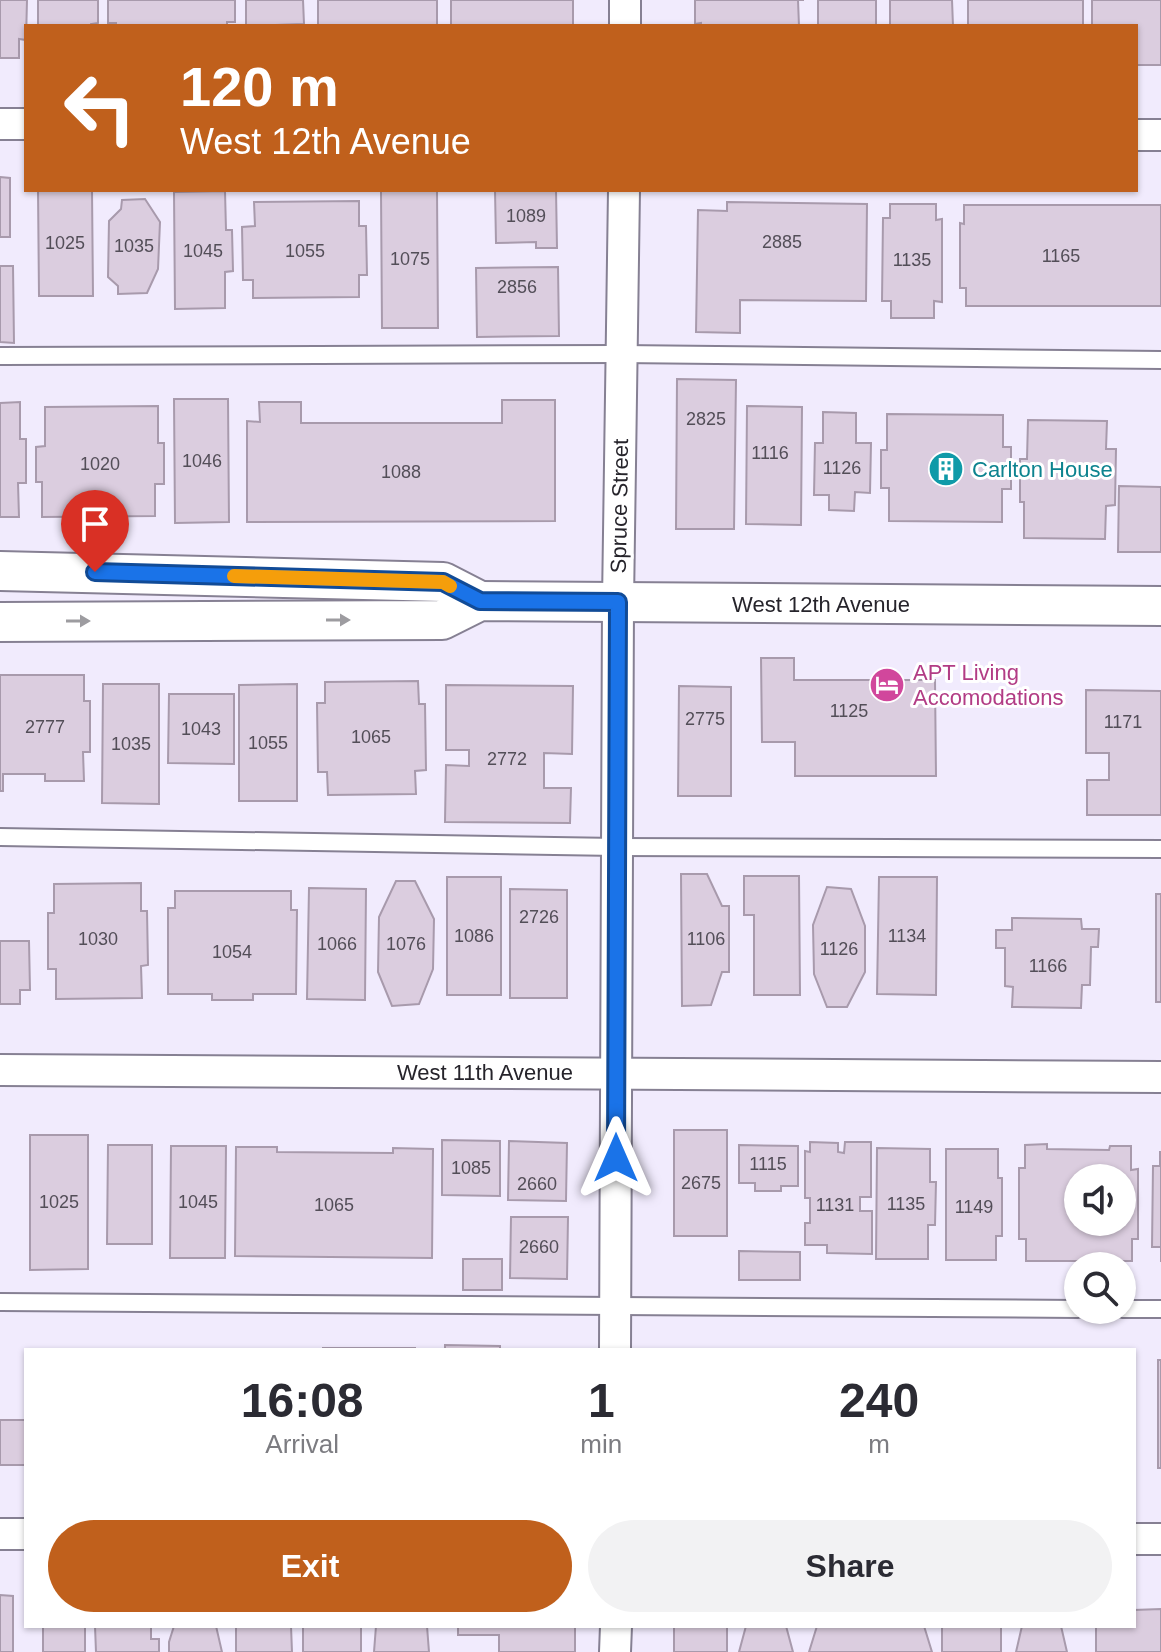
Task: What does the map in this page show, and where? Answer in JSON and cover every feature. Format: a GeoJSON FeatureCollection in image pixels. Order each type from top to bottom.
{"type":"FeatureCollection","features":[{"type":"Feature","properties":{"kind":"street"},"geometry":{"type":"LineString","coordinates":[[625,0],[625,24]]}},
{"type":"Feature","properties":{"kind":"street"},"geometry":{"type":"LineString","coordinates":[[0,124],[24,124]]}},
{"type":"Feature","properties":{"kind":"street"},"geometry":{"type":"LineString","coordinates":[[1138,135],[1161,135]]}},
{"type":"Feature","properties":{"kind":"street","name":"Spruce Street"},"geometry":{"type":"LineString","coordinates":[[615,1348],[618,602],[624,192]]}},
{"type":"Feature","properties":{"kind":"street","name":"West 12th Avenue"},"geometry":{"type":"LineString","coordinates":[[0,571],[443,582],[480,601],[1161,606]]}},
{"type":"Feature","properties":{"kind":"street","name":"West 12th Avenue"},"geometry":{"type":"LineString","coordinates":[[0,622],[442,620],[480,601]]}},
{"type":"Feature","properties":{"kind":"street","name":"West 11th Avenue"},"geometry":{"type":"LineString","coordinates":[[0,1070],[1161,1077]]}},
{"type":"Feature","properties":{"kind":"street"},"geometry":{"type":"LineString","coordinates":[[0,1534],[24,1534]]}},
{"type":"Feature","properties":{"kind":"street"},"geometry":{"type":"LineString","coordinates":[[1136,1539],[1161,1539]]}},
{"type":"Feature","properties":{"kind":"street"},"geometry":{"type":"LineString","coordinates":[[615,1652],[616,1628]]}},
{"type":"Feature","properties":{"kind":"lane"},"geometry":{"type":"LineString","coordinates":[[0,356],[621,354],[1161,360]]}},
{"type":"Feature","properties":{"kind":"lane"},"geometry":{"type":"LineString","coordinates":[[0,837],[617,847],[1161,849]]}},
{"type":"Feature","properties":{"kind":"lane"},"geometry":{"type":"LineString","coordinates":[[0,1302],[1064,1309]]}},
{"type":"Feature","properties":{"kind":"lane"},"geometry":{"type":"LineString","coordinates":[[1136,1309],[1161,1309]]}},
{"type":"Feature","properties":{"kind":"building"},"geometry":{"type":"Polygon","coordinates":[[[0,0],[27,0],[26,24],[24,40],[19,39],[19,58],[0,58],[0,0]]]}},
{"type":"Feature","properties":{"kind":"building"},"geometry":{"type":"Polygon","coordinates":[[[38,0],[98,0],[98,23],[38,24],[38,0]]]}},
{"type":"Feature","properties":{"kind":"building"},"geometry":{"type":"Polygon","coordinates":[[[108,0],[235,0],[235,22],[227,24],[108,23],[108,0]]]}},
{"type":"Feature","properties":{"kind":"building"},"geometry":{"type":"Polygon","coordinates":[[[246,0],[303,0],[304,24],[246,24],[246,0]]]}},
{"type":"Feature","properties":{"kind":"building"},"geometry":{"type":"Polygon","coordinates":[[[318,0],[437,0],[437,24],[318,24],[318,0]]]}},
{"type":"Feature","properties":{"kind":"building"},"geometry":{"type":"Polygon","coordinates":[[[451,0],[573,0],[573,24],[451,24],[451,0]]]}},
{"type":"Feature","properties":{"kind":"building"},"geometry":{"type":"Polygon","coordinates":[[[695,0],[798,0],[799,24],[695,24],[695,0]]]}},
{"type":"Feature","properties":{"kind":"building"},"geometry":{"type":"Polygon","coordinates":[[[818,0],[876,0],[876,24],[818,24],[818,0]]]}},
{"type":"Feature","properties":{"kind":"building"},"geometry":{"type":"Polygon","coordinates":[[[890,0],[952,0],[953,24],[890,24],[890,0]]]}},
{"type":"Feature","properties":{"kind":"building"},"geometry":{"type":"Polygon","coordinates":[[[968,0],[1083,0],[1083,24],[968,24],[968,0]]]}},
{"type":"Feature","properties":{"kind":"building"},"geometry":{"type":"Polygon","coordinates":[[[1092,0],[1161,0],[1161,65],[1138,65],[1138,24],[1092,24],[1092,0]]]}},
{"type":"Feature","properties":{"kind":"building"},"geometry":{"type":"Polygon","coordinates":[[[0,177],[10,178],[10,237],[0,237],[0,177]]]}},
{"type":"Feature","properties":{"kind":"building"},"geometry":{"type":"Polygon","coordinates":[[[38,192],[92,192],[93,296],[39,296],[38,192]]]}},
{"type":"Feature","properties":{"kind":"building"},"geometry":{"type":"Polygon","coordinates":[[[174,192],[225,192],[226,230],[232,230],[233,271],[225,272],[225,308],[175,309],[174,192]]]}},
{"type":"Feature","properties":{"kind":"building"},"geometry":{"type":"Polygon","coordinates":[[[381,192],[437,192],[438,328],[382,328],[381,192]]]}},
{"type":"Feature","properties":{"kind":"building"},"geometry":{"type":"Polygon","coordinates":[[[495,192],[556,192],[557,248],[536,248],[536,242],[496,243],[495,192]]]}},
{"type":"Feature","properties":{"kind":"building"},"geometry":{"type":"Polygon","coordinates":[[[145,199],[160,222],[158,269],[147,293],[118,294],[118,286],[108,277],[109,221],[121,209],[122,200],[145,199]]]}},
{"type":"Feature","properties":{"kind":"building"},"geometry":{"type":"Polygon","coordinates":[[[359,201],[359,226],[366,226],[367,275],[359,275],[359,297],[253,298],[253,280],[243,280],[242,227],[255,226],[254,202],[359,201]]]}},
{"type":"Feature","properties":{"kind":"building"},"geometry":{"type":"Polygon","coordinates":[[[727,202],[867,204],[866,301],[740,300],[740,333],[696,332],[698,210],[727,211],[727,202]]]}},
{"type":"Feature","properties":{"kind":"building"},"geometry":{"type":"Polygon","coordinates":[[[890,204],[936,204],[936,220],[942,219],[942,302],[934,301],[934,318],[891,318],[891,301],[882,301],[883,218],[890,218],[890,204]]]}},
{"type":"Feature","properties":{"kind":"building"},"geometry":{"type":"Polygon","coordinates":[[[964,205],[1161,205],[1161,306],[966,306],[966,288],[960,288],[960,223],[964,224],[964,205]]]}},
{"type":"Feature","properties":{"kind":"building"},"geometry":{"type":"Polygon","coordinates":[[[0,266],[13,266],[14,343],[0,342],[0,266]]]}},
{"type":"Feature","properties":{"kind":"building"},"geometry":{"type":"Polygon","coordinates":[[[558,267],[559,336],[477,337],[476,268],[558,267]]]}},
{"type":"Feature","properties":{"kind":"building"},"geometry":{"type":"Polygon","coordinates":[[[677,379],[736,380],[734,529],[676,529],[677,379]]]}},
{"type":"Feature","properties":{"kind":"building"},"geometry":{"type":"Polygon","coordinates":[[[174,399],[228,399],[229,522],[175,523],[174,399]]]}},
{"type":"Feature","properties":{"kind":"building"},"geometry":{"type":"Polygon","coordinates":[[[502,400],[555,400],[555,521],[247,522],[247,421],[260,422],[259,402],[301,402],[301,423],[502,423],[502,400]]]}},
{"type":"Feature","properties":{"kind":"building"},"geometry":{"type":"Polygon","coordinates":[[[20,402],[20,439],[26,439],[26,483],[18,483],[19,517],[0,517],[0,403],[20,402]]]}},
{"type":"Feature","properties":{"kind":"building"},"geometry":{"type":"Polygon","coordinates":[[[158,406],[158,443],[164,443],[164,484],[155,484],[155,516],[42,517],[42,482],[36,482],[36,447],[45,446],[45,407],[158,406]]]}},
{"type":"Feature","properties":{"kind":"building"},"geometry":{"type":"Polygon","coordinates":[[[747,406],[802,407],[801,525],[746,524],[747,406]]]}},
{"type":"Feature","properties":{"kind":"building"},"geometry":{"type":"Polygon","coordinates":[[[823,412],[856,413],[856,443],[871,443],[870,493],[855,492],[854,511],[829,510],[829,495],[814,495],[815,443],[823,443],[823,412]]]}},
{"type":"Feature","properties":{"kind":"building","name":"Carlton House"},"geometry":{"type":"Polygon","coordinates":[[[887,414],[1003,415],[1003,447],[1011,447],[1011,489],[1002,489],[1002,522],[889,521],[889,488],[881,488],[881,450],[887,450],[887,414]]]}},
{"type":"Feature","properties":{"kind":"building"},"geometry":{"type":"Polygon","coordinates":[[[1028,420],[1107,421],[1106,449],[1116,449],[1115,505],[1106,506],[1105,539],[1024,538],[1020,459],[1027,459],[1028,420]]]}},
{"type":"Feature","properties":{"kind":"building"},"geometry":{"type":"Polygon","coordinates":[[[1119,486],[1161,487],[1161,552],[1118,552],[1119,486]]]}},
{"type":"Feature","properties":{"kind":"building"},"geometry":{"type":"Polygon","coordinates":[[[761,658],[794,658],[794,680],[935,680],[936,776],[795,776],[795,742],[762,742],[761,658]]]}},
{"type":"Feature","properties":{"kind":"building"},"geometry":{"type":"Polygon","coordinates":[[[0,675],[84,675],[84,701],[90,701],[90,752],[83,752],[84,781],[45,781],[45,774],[3,774],[3,791],[0,791],[0,675]]]}},
{"type":"Feature","properties":{"kind":"building"},"geometry":{"type":"Polygon","coordinates":[[[418,681],[419,704],[425,704],[426,770],[415,771],[416,794],[328,795],[327,772],[318,772],[317,703],[325,703],[325,682],[418,681]]]}},
{"type":"Feature","properties":{"kind":"building"},"geometry":{"type":"Polygon","coordinates":[[[103,684],[159,684],[159,804],[102,803],[103,684]]]}},
{"type":"Feature","properties":{"kind":"building"},"geometry":{"type":"Polygon","coordinates":[[[297,684],[297,801],[239,801],[239,685],[297,684]]]}},
{"type":"Feature","properties":{"kind":"building"},"geometry":{"type":"Polygon","coordinates":[[[446,685],[573,686],[572,754],[544,753],[544,788],[571,788],[570,823],[445,822],[446,765],[469,766],[469,750],[446,750],[446,685]]]}},
{"type":"Feature","properties":{"kind":"building"},"geometry":{"type":"Polygon","coordinates":[[[679,686],[731,687],[731,796],[678,796],[679,686]]]}},
{"type":"Feature","properties":{"kind":"building"},"geometry":{"type":"Polygon","coordinates":[[[1086,690],[1161,691],[1161,815],[1087,815],[1087,780],[1109,780],[1109,753],[1086,753],[1086,690]]]}},
{"type":"Feature","properties":{"kind":"building"},"geometry":{"type":"Polygon","coordinates":[[[169,694],[234,694],[234,764],[168,763],[169,694]]]}},
{"type":"Feature","properties":{"kind":"building"},"geometry":{"type":"Polygon","coordinates":[[[681,874],[707,874],[722,906],[729,906],[729,972],[722,972],[711,1005],[682,1006],[681,874]]]}},
{"type":"Feature","properties":{"kind":"building"},"geometry":{"type":"Polygon","coordinates":[[[744,876],[799,876],[800,995],[754,995],[754,915],[744,915],[744,876]]]}},
{"type":"Feature","properties":{"kind":"building"},"geometry":{"type":"Polygon","coordinates":[[[447,877],[501,877],[501,995],[447,995],[447,877]]]}},
{"type":"Feature","properties":{"kind":"building"},"geometry":{"type":"Polygon","coordinates":[[[879,877],[937,877],[936,995],[877,994],[879,877]]]}},
{"type":"Feature","properties":{"kind":"building"},"geometry":{"type":"Polygon","coordinates":[[[396,881],[415,881],[434,919],[433,969],[419,1004],[392,1006],[378,972],[379,917],[396,881]]]}},
{"type":"Feature","properties":{"kind":"building"},"geometry":{"type":"Polygon","coordinates":[[[141,883],[141,911],[147,911],[148,965],[141,966],[142,998],[56,999],[56,969],[48,969],[48,913],[54,913],[54,884],[141,883]]]}},
{"type":"Feature","properties":{"kind":"building"},"geometry":{"type":"Polygon","coordinates":[[[827,887],[851,889],[865,926],[865,972],[847,1007],[827,1007],[814,974],[813,925],[827,887]]]}},
{"type":"Feature","properties":{"kind":"building"},"geometry":{"type":"Polygon","coordinates":[[[309,888],[366,889],[365,1000],[307,999],[309,888]]]}},
{"type":"Feature","properties":{"kind":"building"},"geometry":{"type":"Polygon","coordinates":[[[510,889],[567,890],[567,998],[510,998],[510,889]]]}},
{"type":"Feature","properties":{"kind":"building"},"geometry":{"type":"Polygon","coordinates":[[[175,891],[291,891],[291,910],[297,910],[296,994],[253,994],[253,1000],[212,1000],[212,994],[168,994],[168,908],[175,908],[175,891]]]}},
{"type":"Feature","properties":{"kind":"building"},"geometry":{"type":"Polygon","coordinates":[[[1156,894],[1161,894],[1161,1002],[1156,1002],[1156,894]]]}},
{"type":"Feature","properties":{"kind":"building"},"geometry":{"type":"Polygon","coordinates":[[[1012,918],[1081,919],[1082,929],[1099,929],[1098,947],[1091,947],[1090,985],[1082,985],[1081,1008],[1012,1007],[1013,987],[1005,986],[1005,948],[996,948],[996,930],[1012,930],[1012,918]]]}},
{"type":"Feature","properties":{"kind":"building"},"geometry":{"type":"Polygon","coordinates":[[[0,941],[29,941],[30,990],[20,990],[20,1004],[0,1004],[0,941]]]}},
{"type":"Feature","properties":{"kind":"building"},"geometry":{"type":"Polygon","coordinates":[[[674,1130],[727,1130],[727,1236],[674,1236],[674,1130]]]}},
{"type":"Feature","properties":{"kind":"building"},"geometry":{"type":"Polygon","coordinates":[[[30,1135],[88,1135],[88,1269],[30,1270],[30,1135]]]}},
{"type":"Feature","properties":{"kind":"building"},"geometry":{"type":"Polygon","coordinates":[[[442,1140],[500,1141],[500,1196],[442,1195],[442,1140]]]}},
{"type":"Feature","properties":{"kind":"building"},"geometry":{"type":"Polygon","coordinates":[[[509,1141],[567,1143],[566,1201],[508,1200],[509,1141]]]}},
{"type":"Feature","properties":{"kind":"building"},"geometry":{"type":"Polygon","coordinates":[[[810,1142],[838,1143],[838,1152],[844,1153],[845,1142],[871,1142],[871,1197],[860,1197],[860,1211],[872,1211],[872,1254],[827,1253],[827,1245],[805,1245],[805,1223],[810,1223],[810,1198],[805,1198],[805,1151],[810,1152],[810,1142]]]}},
{"type":"Feature","properties":{"kind":"building"},"geometry":{"type":"Polygon","coordinates":[[[1047,1144],[1047,1149],[1109,1150],[1110,1146],[1131,1146],[1131,1164],[1064,1164],[1064,1236],[1136,1236],[1138,1169],[1138,1239],[1132,1239],[1132,1252],[1064,1252],[1064,1261],[1026,1261],[1026,1239],[1019,1239],[1019,1168],[1025,1168],[1025,1145],[1047,1144]]]}},
{"type":"Feature","properties":{"kind":"building"},"geometry":{"type":"Polygon","coordinates":[[[108,1145],[152,1145],[152,1244],[107,1244],[108,1145]]]}},
{"type":"Feature","properties":{"kind":"building"},"geometry":{"type":"Polygon","coordinates":[[[739,1145],[798,1146],[798,1186],[781,1186],[781,1191],[755,1191],[755,1183],[739,1183],[739,1145]]]}},
{"type":"Feature","properties":{"kind":"building"},"geometry":{"type":"Polygon","coordinates":[[[171,1146],[226,1146],[225,1258],[170,1258],[171,1146]]]}},
{"type":"Feature","properties":{"kind":"building"},"geometry":{"type":"Polygon","coordinates":[[[236,1147],[277,1147],[277,1152],[393,1153],[393,1148],[433,1149],[432,1258],[235,1256],[236,1147]]]}},
{"type":"Feature","properties":{"kind":"building"},"geometry":{"type":"Polygon","coordinates":[[[877,1148],[930,1149],[930,1182],[936,1182],[935,1225],[928,1225],[928,1259],[876,1259],[877,1148]]]}},
{"type":"Feature","properties":{"kind":"building"},"geometry":{"type":"Polygon","coordinates":[[[946,1149],[998,1149],[998,1178],[1002,1178],[1002,1236],[996,1236],[996,1260],[946,1260],[946,1149]]]}},
{"type":"Feature","properties":{"kind":"building"},"geometry":{"type":"Polygon","coordinates":[[[1160,1152],[1161,1247],[1152,1247],[1153,1166],[1160,1166],[1160,1152]]]}},
{"type":"Feature","properties":{"kind":"building"},"geometry":{"type":"Polygon","coordinates":[[[511,1217],[568,1217],[567,1279],[510,1278],[511,1217]]]}},
{"type":"Feature","properties":{"kind":"building"},"geometry":{"type":"Polygon","coordinates":[[[739,1251],[800,1252],[800,1280],[739,1280],[739,1251]]]}},
{"type":"Feature","properties":{"kind":"building"},"geometry":{"type":"Polygon","coordinates":[[[463,1259],[502,1259],[502,1290],[463,1290],[463,1259]]]}},
{"type":"Feature","properties":{"kind":"building"},"geometry":{"type":"Polygon","coordinates":[[[445,1345],[500,1346],[500,1348],[445,1348],[445,1345]]]}},
{"type":"Feature","properties":{"kind":"building"},"geometry":{"type":"Polygon","coordinates":[[[1158,1360],[1161,1360],[1161,1468],[1158,1468],[1158,1360]]]}},
{"type":"Feature","properties":{"kind":"building"},"geometry":{"type":"Polygon","coordinates":[[[0,1420],[24,1420],[24,1465],[0,1465],[0,1420]]]}},
{"type":"Feature","properties":{"kind":"building"},"geometry":{"type":"Polygon","coordinates":[[[0,1595],[13,1596],[13,1652],[0,1652],[0,1595]]]}},
{"type":"Feature","properties":{"kind":"building"},"geometry":{"type":"Polygon","coordinates":[[[1161,1609],[1161,1652],[1096,1652],[1096,1628],[1136,1628],[1136,1610],[1161,1609]]]}},
{"type":"Feature","properties":{"kind":"building"},"geometry":{"type":"Polygon","coordinates":[[[43,1628],[85,1628],[85,1652],[43,1652],[43,1628]]]}},
{"type":"Feature","properties":{"kind":"building"},"geometry":{"type":"Polygon","coordinates":[[[95,1628],[151,1628],[151,1639],[159,1639],[159,1652],[96,1652],[95,1628]]]}},
{"type":"Feature","properties":{"kind":"building"},"geometry":{"type":"Polygon","coordinates":[[[173,1628],[216,1628],[222,1652],[169,1652],[173,1628]]]}},
{"type":"Feature","properties":{"kind":"building"},"geometry":{"type":"Polygon","coordinates":[[[236,1628],[291,1628],[292,1652],[236,1652],[236,1628]]]}},
{"type":"Feature","properties":{"kind":"building"},"geometry":{"type":"Polygon","coordinates":[[[303,1628],[361,1628],[361,1652],[303,1652],[303,1628]]]}},
{"type":"Feature","properties":{"kind":"building"},"geometry":{"type":"Polygon","coordinates":[[[376,1628],[427,1628],[429,1652],[374,1652],[376,1628]]]}},
{"type":"Feature","properties":{"kind":"building"},"geometry":{"type":"Polygon","coordinates":[[[458,1628],[575,1628],[575,1652],[499,1652],[499,1635],[458,1635],[458,1628]]]}},
{"type":"Feature","properties":{"kind":"building"},"geometry":{"type":"Polygon","coordinates":[[[674,1628],[727,1628],[727,1652],[674,1652],[674,1628]]]}},
{"type":"Feature","properties":{"kind":"building"},"geometry":{"type":"Polygon","coordinates":[[[745,1628],[787,1628],[793,1652],[739,1652],[745,1628]]]}},
{"type":"Feature","properties":{"kind":"building"},"geometry":{"type":"Polygon","coordinates":[[[816,1628],[925,1628],[932,1652],[809,1652],[816,1628]]]}},
{"type":"Feature","properties":{"kind":"building"},"geometry":{"type":"Polygon","coordinates":[[[942,1628],[1001,1628],[1001,1652],[942,1652],[942,1628]]]}},
{"type":"Feature","properties":{"kind":"building"},"geometry":{"type":"Polygon","coordinates":[[[1022,1628],[1061,1628],[1067,1652],[1016,1652],[1022,1628]]]}},
{"type":"Feature","properties":{"kind":"slow traffic"},"geometry":{"type":"LineString","coordinates":[[234,576],[443,582],[450,586]]}},
{"type":"Feature","properties":{"kind":"place","name":"Carlton House"},"geometry":{"type":"Point","coordinates":[946,469]}},
{"type":"Feature","properties":{"kind":"place","name":"APT Living Accomodations"},"geometry":{"type":"Point","coordinates":[887,685]}},
{"type":"Feature","properties":{"kind":"route"},"geometry":{"type":"LineString","coordinates":[[95,572],[443,582],[480,601],[618,602],[616,1158]]}}]}
